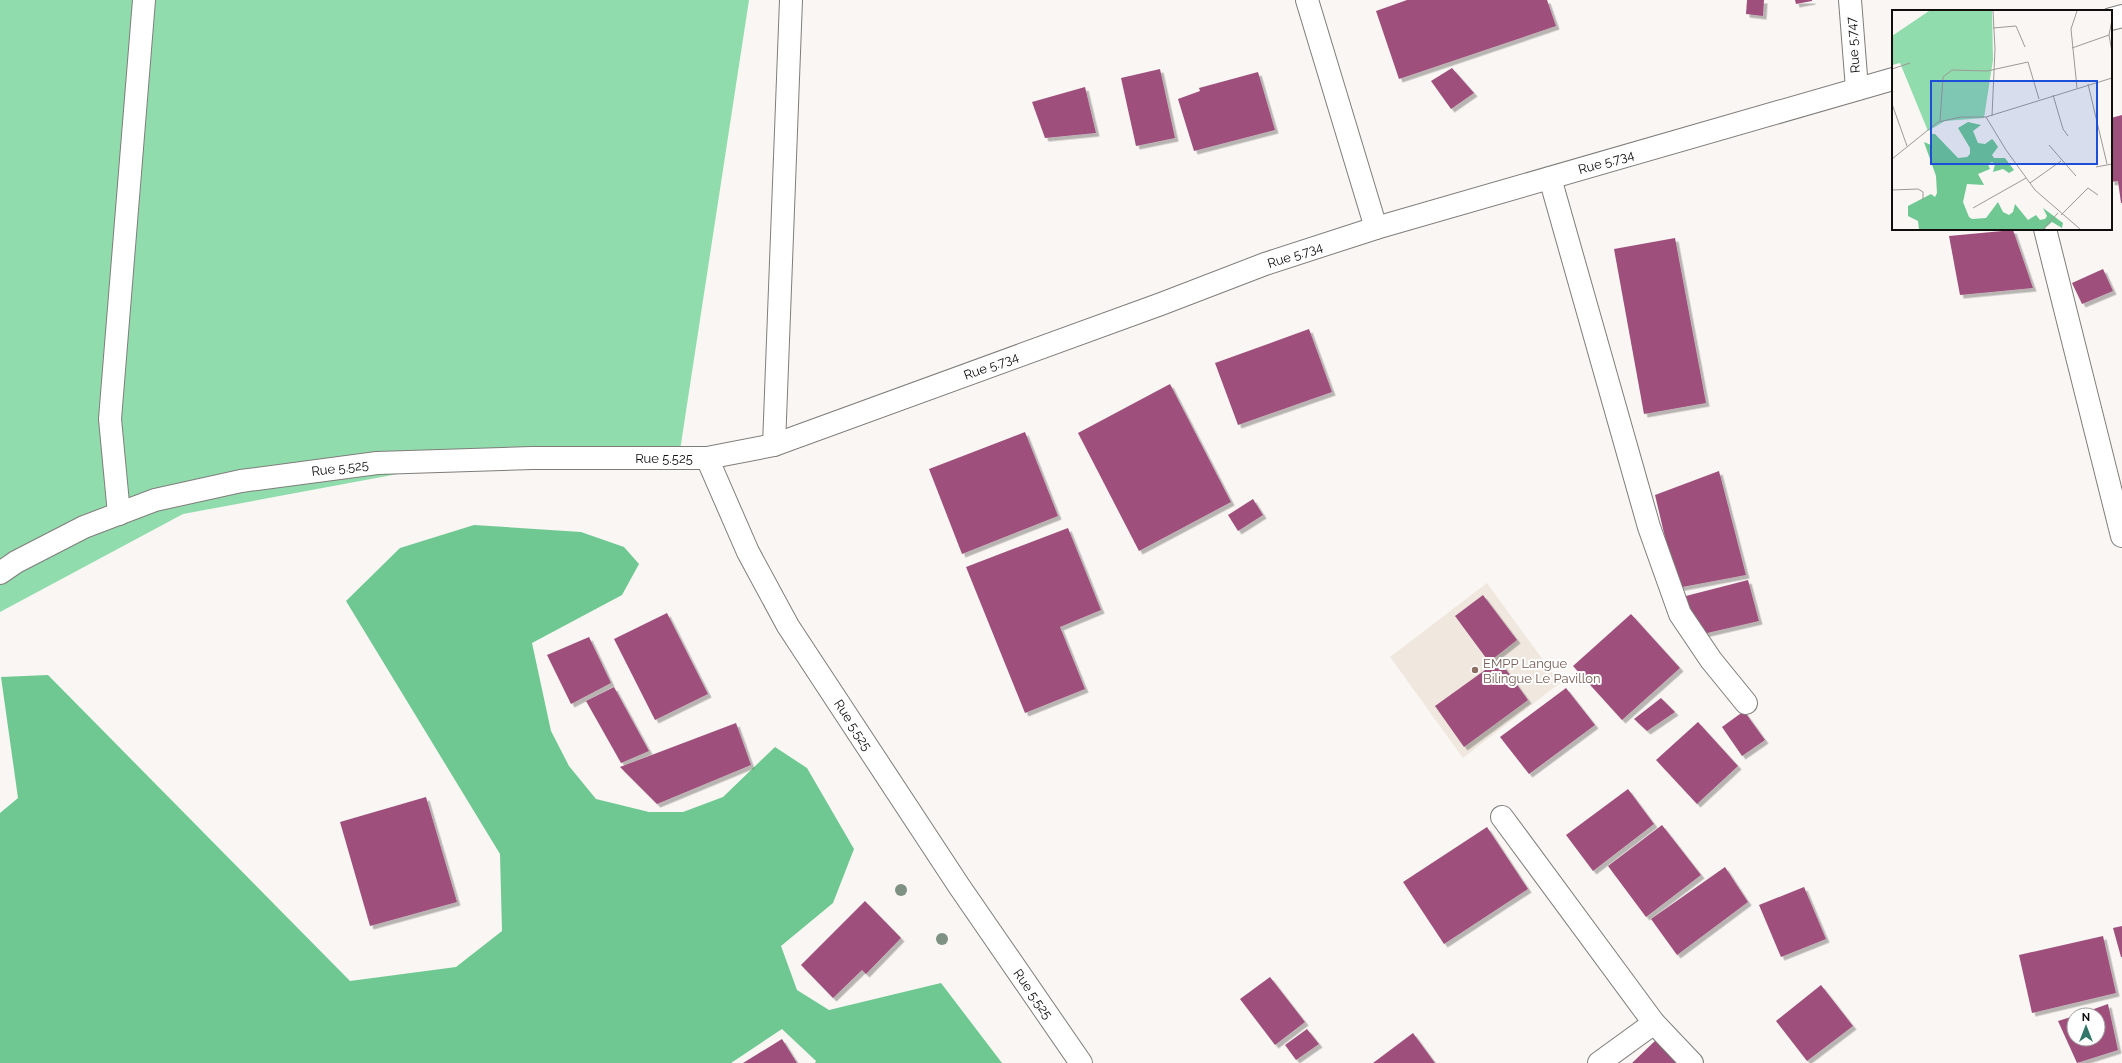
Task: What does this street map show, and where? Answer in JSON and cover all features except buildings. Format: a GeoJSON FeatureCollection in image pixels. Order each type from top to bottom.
{"type":"FeatureCollection","features":[{"type":"Feature","properties":{"kind":"street"},"geometry":{"type":"LineString","coordinates":[[119,514],[110,419],[144,0]]}},
{"type":"Feature","properties":{"kind":"street"},"geometry":{"type":"LineString","coordinates":[[774,445],[791,0]]}},
{"type":"Feature","properties":{"kind":"street"},"geometry":{"type":"LineString","coordinates":[[1307,0],[1376,228]]}},
{"type":"Feature","properties":{"kind":"street","name":"Rue 5.747"},"geometry":{"type":"LineString","coordinates":[[1850,0],[1857,89]]}},
{"type":"Feature","properties":{"kind":"street"},"geometry":{"type":"LineString","coordinates":[[2112,18],[2122,16]]}},
{"type":"Feature","properties":{"kind":"street","name":"Rue 5.734"},"geometry":{"type":"LineString","coordinates":[[707,458],[774,445],[1161,304],[1265,264],[1376,228],[1892,79]]}},
{"type":"Feature","properties":{"kind":"street"},"geometry":{"type":"LineString","coordinates":[[1550,178],[1646,520],[1680,614],[1711,660],[1746,702]]}},
{"type":"Feature","properties":{"kind":"street"},"geometry":{"type":"LineString","coordinates":[[2045,230],[2122,536]]}},
{"type":"Feature","properties":{"kind":"street","name":"Rue 5.525"},"geometry":{"type":"LineString","coordinates":[[0,573],[16,562],[78,530],[155,500],[241,481],[376,463],[532,458],[707,458],[748,552],[788,626],[959,886],[1081,1063]]}},
{"type":"Feature","properties":{"kind":"street"},"geometry":{"type":"LineString","coordinates":[[1502,817],[1654,1023],[1692,1063]]}},
{"type":"Feature","properties":{"kind":"street"},"geometry":{"type":"LineString","coordinates":[[1599,1063],[1654,1023]]}},
{"type":"Feature","properties":{"kind":"shaded area","name":"EMPP Langue Bilingue Le Pavillon"},"geometry":{"type":"Polygon","coordinates":[[[1487,583],[1560,683],[1463,758],[1390,657],[1487,583]]]}},
{"type":"Feature","properties":{"kind":"green space"},"geometry":{"type":"Polygon","coordinates":[[[0,0],[749,0],[677,470],[446,465],[183,514],[0,612],[0,0]]]}},
{"type":"Feature","properties":{"kind":"green space"},"geometry":{"type":"Polygon","coordinates":[[[474,525],[581,532],[624,547],[639,564],[622,595],[532,643],[551,731],[569,766],[596,799],[649,812],[683,812],[723,797],[775,747],[807,768],[854,849],[833,903],[781,946],[797,990],[829,1010],[941,983],[1002,1063],[815,1063],[816,1061],[782,1029],[731,1063],[0,1063],[0,813],[18,798],[1,677],[48,675],[350,981],[456,967],[502,931],[500,854],[346,601],[400,548],[474,525]]]}},
{"type":"Feature","properties":{"kind":"place","name":"EMPP Langue Bilingue Le Pavillon"},"geometry":{"type":"Point","coordinates":[1475,670]}}]}
